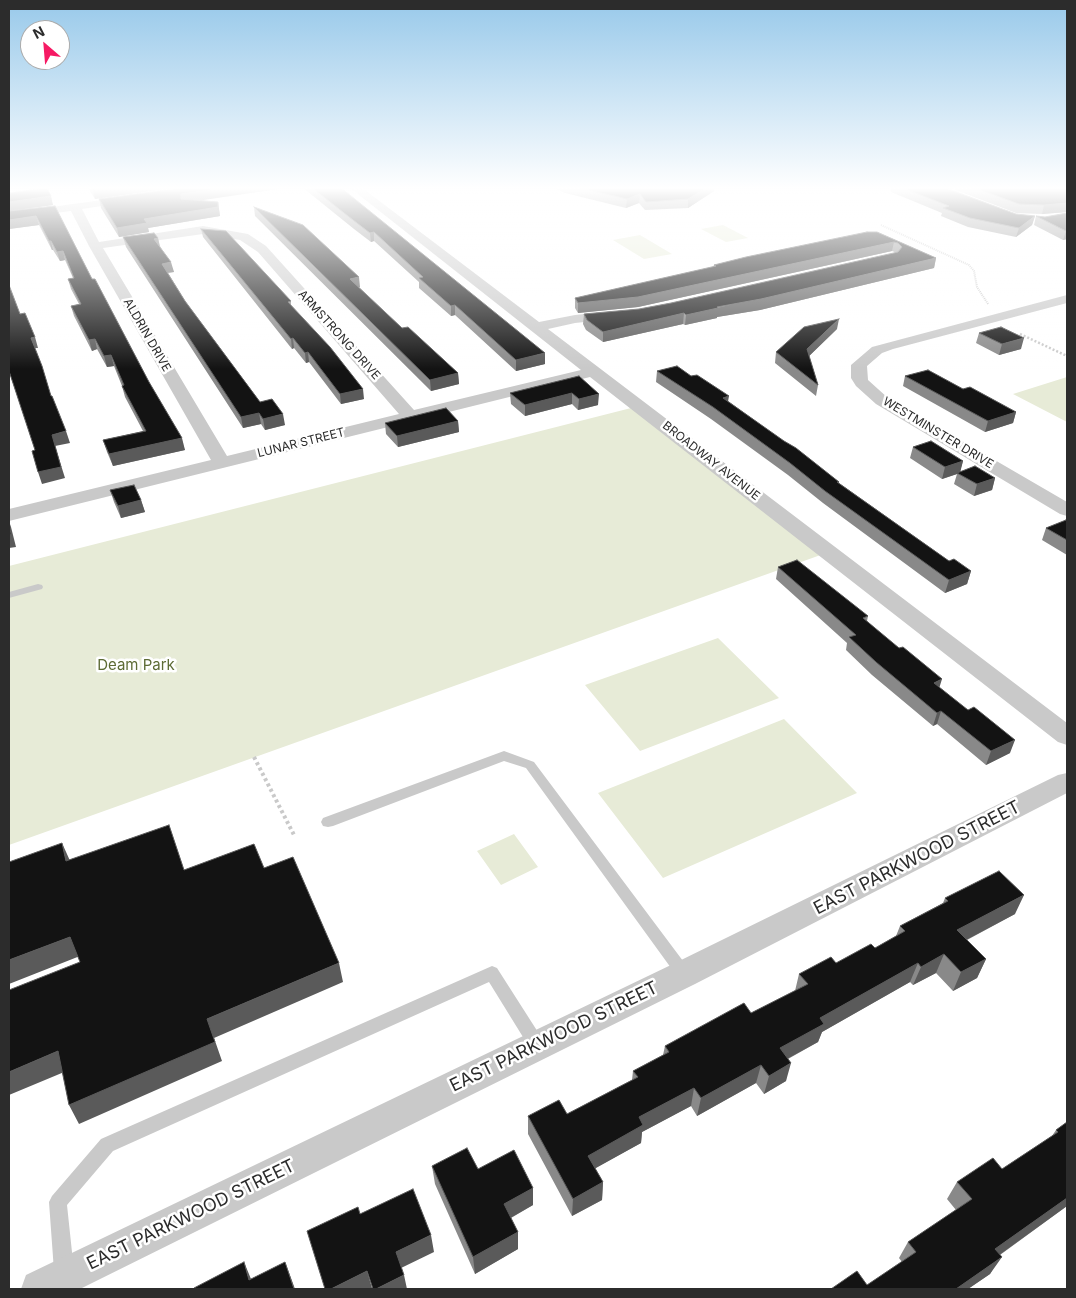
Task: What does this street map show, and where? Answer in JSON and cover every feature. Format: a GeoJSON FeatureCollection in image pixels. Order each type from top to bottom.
{"type":"FeatureCollection","features":[{"type":"Feature","properties":{"kind":"street","name":"ALDRIN DRIVE"},"geometry":{"type":"LineString","coordinates":[[96,248],[222,463]]}},
{"type":"Feature","properties":{"kind":"street","name":"ARMSTRONG DRIVE"},"geometry":{"type":"LineString","coordinates":[[260,248],[411,417]]}},
{"type":"Feature","properties":{"kind":"street","name":"BROADWAY AVENUE"},"geometry":{"type":"LineString","coordinates":[[433,248],[1067,736]]}},
{"type":"Feature","properties":{"kind":"street","name":"WESTMINSTER DRIVE"},"geometry":{"type":"LineString","coordinates":[[1067,299],[877,350],[859,365],[859,378],[882,401],[1067,510]]}},
{"type":"Feature","properties":{"kind":"street"},"geometry":{"type":"LineString","coordinates":[[537,327],[575,318],[629,314]]}},
{"type":"Feature","properties":{"kind":"street","name":"LUNAR STREET"},"geometry":{"type":"LineString","coordinates":[[9,515],[594,371]]}},
{"type":"Feature","properties":{"kind":"street","name":"EAST PARKWOOD STREET"},"geometry":{"type":"LineString","coordinates":[[52,1283],[537,1044],[684,974],[1067,782]]}},
{"type":"Feature","properties":{"kind":"lane"},"geometry":{"type":"LineString","coordinates":[[9,595],[38,587]]}},
{"type":"Feature","properties":{"kind":"lane"},"geometry":{"type":"LineString","coordinates":[[328,822],[504,756],[530,765],[684,974]]}},
{"type":"Feature","properties":{"kind":"lane"},"geometry":{"type":"LineString","coordinates":[[52,1283],[58,1202],[107,1145],[492,973],[537,1044]]}},
{"type":"Feature","properties":{"kind":"path"},"geometry":{"type":"LineString","coordinates":[[931,248],[969,265],[974,271],[977,287],[988,304]]}},
{"type":"Feature","properties":{"kind":"path"},"geometry":{"type":"LineString","coordinates":[[1020,334],[1067,356]]}},
{"type":"Feature","properties":{"kind":"path"},"geometry":{"type":"LineString","coordinates":[[254,757],[294,835]]}},
{"type":"Feature","properties":{"kind":"green space"},"geometry":{"type":"Polygon","coordinates":[[[625,248],[661,248],[672,254],[644,259],[625,248]]]}},
{"type":"Feature","properties":{"kind":"green space"},"geometry":{"type":"Polygon","coordinates":[[[1067,377],[1067,422],[1013,394],[1067,377]]]}},
{"type":"Feature","properties":{"kind":"green space","name":"Deam Park"},"geometry":{"type":"Polygon","coordinates":[[[639,406],[829,552],[9,845],[9,566],[639,406]]]}},
{"type":"Feature","properties":{"kind":"green space"},"geometry":{"type":"Polygon","coordinates":[[[718,638],[779,698],[640,751],[585,685],[718,638]]]}},
{"type":"Feature","properties":{"kind":"green space"},"geometry":{"type":"Polygon","coordinates":[[[784,719],[857,793],[663,878],[598,793],[784,719]]]}},
{"type":"Feature","properties":{"kind":"green space"},"geometry":{"type":"Polygon","coordinates":[[[514,834],[538,867],[501,885],[477,851],[514,834]]]}},
{"type":"Feature","properties":{"kind":"building"},"geometry":{"type":"Polygon","coordinates":[[[55,248],[76,248],[92,279],[95,279],[149,382],[182,438],[109,454],[103,440],[146,431],[122,386],[124,385],[111,355],[104,356],[95,339],[89,340],[71,306],[81,304],[68,279],[74,278],[63,251],[57,252],[55,248]]]}},
{"type":"Feature","properties":{"kind":"building"},"geometry":{"type":"Polygon","coordinates":[[[130,248],[160,248],[171,262],[162,264],[185,301],[260,402],[272,399],[283,414],[263,419],[259,413],[241,417],[130,248]]]}},
{"type":"Feature","properties":{"kind":"building"},"geometry":{"type":"Polygon","coordinates":[[[216,248],[241,248],[291,301],[288,302],[330,347],[363,389],[340,394],[308,352],[305,353],[293,338],[291,339],[216,248]]]}},
{"type":"Feature","properties":{"kind":"building"},"geometry":{"type":"Polygon","coordinates":[[[295,248],[327,248],[359,277],[350,279],[402,328],[408,327],[458,373],[430,380],[295,248]]]}},
{"type":"Feature","properties":{"kind":"building"},"geometry":{"type":"Polygon","coordinates":[[[391,248],[415,248],[545,353],[516,360],[455,305],[451,306],[419,278],[423,277],[391,248]]]}},
{"type":"Feature","properties":{"kind":"building"},"geometry":{"type":"Polygon","coordinates":[[[792,248],[868,248],[638,297],[578,303],[575,298],[716,266],[714,265],[792,248]]]}},
{"type":"Feature","properties":{"kind":"building"},"geometry":{"type":"Polygon","coordinates":[[[902,248],[912,248],[936,258],[761,299],[686,315],[684,313],[603,332],[587,320],[584,314],[639,309],[671,303],[898,252],[902,248]]]}},
{"type":"Feature","properties":{"kind":"building"},"geometry":{"type":"Polygon","coordinates":[[[9,285],[20,314],[25,313],[35,337],[31,338],[51,396],[66,431],[52,435],[61,467],[38,472],[32,451],[35,450],[9,371],[9,285]]]}},
{"type":"Feature","properties":{"kind":"building"},"geometry":{"type":"Polygon","coordinates":[[[839,319],[807,349],[818,385],[776,352],[804,327],[839,319]]]}},
{"type":"Feature","properties":{"kind":"building"},"geometry":{"type":"Polygon","coordinates":[[[1001,327],[1024,338],[1002,344],[979,333],[1001,327]]]}},
{"type":"Feature","properties":{"kind":"building"},"geometry":{"type":"Polygon","coordinates":[[[677,366],[691,376],[697,375],[729,396],[723,398],[796,448],[839,482],[837,482],[949,561],[954,559],[971,571],[949,580],[825,491],[713,407],[657,371],[677,366]]]}},
{"type":"Feature","properties":{"kind":"building"},"geometry":{"type":"Polygon","coordinates":[[[928,370],[963,389],[970,387],[1016,412],[988,421],[905,376],[928,370]]]}},
{"type":"Feature","properties":{"kind":"building"},"geometry":{"type":"Polygon","coordinates":[[[579,376],[599,394],[579,399],[572,393],[525,405],[510,393],[579,376]]]}},
{"type":"Feature","properties":{"kind":"building"},"geometry":{"type":"Polygon","coordinates":[[[446,408],[458,421],[397,436],[385,423],[446,408]]]}},
{"type":"Feature","properties":{"kind":"building"},"geometry":{"type":"Polygon","coordinates":[[[931,441],[963,461],[945,467],[913,447],[931,441]]]}},
{"type":"Feature","properties":{"kind":"building"},"geometry":{"type":"Polygon","coordinates":[[[975,466],[995,478],[977,484],[957,473],[975,466]]]}},
{"type":"Feature","properties":{"kind":"building"},"geometry":{"type":"Polygon","coordinates":[[[134,485],[141,500],[118,506],[110,490],[134,485]]]}},
{"type":"Feature","properties":{"kind":"building"},"geometry":{"type":"Polygon","coordinates":[[[1066,520],[1067,540],[1046,528],[1066,520]]]}},
{"type":"Feature","properties":{"kind":"building"},"geometry":{"type":"Polygon","coordinates":[[[797,560],[868,616],[863,618],[899,648],[903,647],[942,679],[934,683],[968,710],[974,707],[1015,740],[991,751],[941,711],[937,713],[876,662],[849,637],[856,635],[778,567],[797,560]]]}},
{"type":"Feature","properties":{"kind":"building"},"geometry":{"type":"Polygon","coordinates":[[[169,825],[184,870],[254,844],[264,868],[293,857],[339,963],[207,1019],[215,1042],[69,1105],[58,1051],[9,1072],[9,990],[80,962],[70,937],[9,960],[9,862],[62,843],[66,861],[169,825]]]}},
{"type":"Feature","properties":{"kind":"building"},"geometry":{"type":"Polygon","coordinates":[[[999,871],[1024,895],[957,930],[986,959],[961,972],[944,954],[921,967],[918,963],[820,1018],[824,1024],[780,1048],[791,1063],[769,1076],[761,1065],[701,1098],[694,1088],[639,1117],[643,1125],[588,1156],[603,1182],[573,1199],[528,1116],[559,1100],[567,1114],[638,1077],[633,1071],[669,1052],[665,1046],[744,1003],[751,1013],[808,984],[799,974],[831,957],[836,963],[871,944],[875,948],[905,931],[900,926],[948,901],[945,898],[999,871]]]}},
{"type":"Feature","properties":{"kind":"building"},"geometry":{"type":"Polygon","coordinates":[[[1067,1122],[1067,1198],[995,1249],[1002,1257],[956,1289],[831,1289],[857,1271],[867,1285],[916,1252],[908,1242],[972,1199],[957,1182],[993,1158],[1002,1169],[1058,1132],[1056,1130],[1067,1122]]]}},
{"type":"Feature","properties":{"kind":"building"},"geometry":{"type":"Polygon","coordinates":[[[467,1148],[478,1169],[514,1150],[533,1188],[504,1204],[518,1232],[473,1257],[432,1166],[467,1148]]]}},
{"type":"Feature","properties":{"kind":"building"},"geometry":{"type":"Polygon","coordinates":[[[413,1189],[431,1235],[396,1252],[404,1275],[373,1289],[367,1271],[331,1289],[325,1289],[307,1231],[358,1207],[360,1214],[413,1189]]]}},
{"type":"Feature","properties":{"kind":"building"},"geometry":{"type":"Polygon","coordinates":[[[244,1262],[249,1280],[285,1262],[294,1289],[194,1288],[244,1262]]]}}]}
